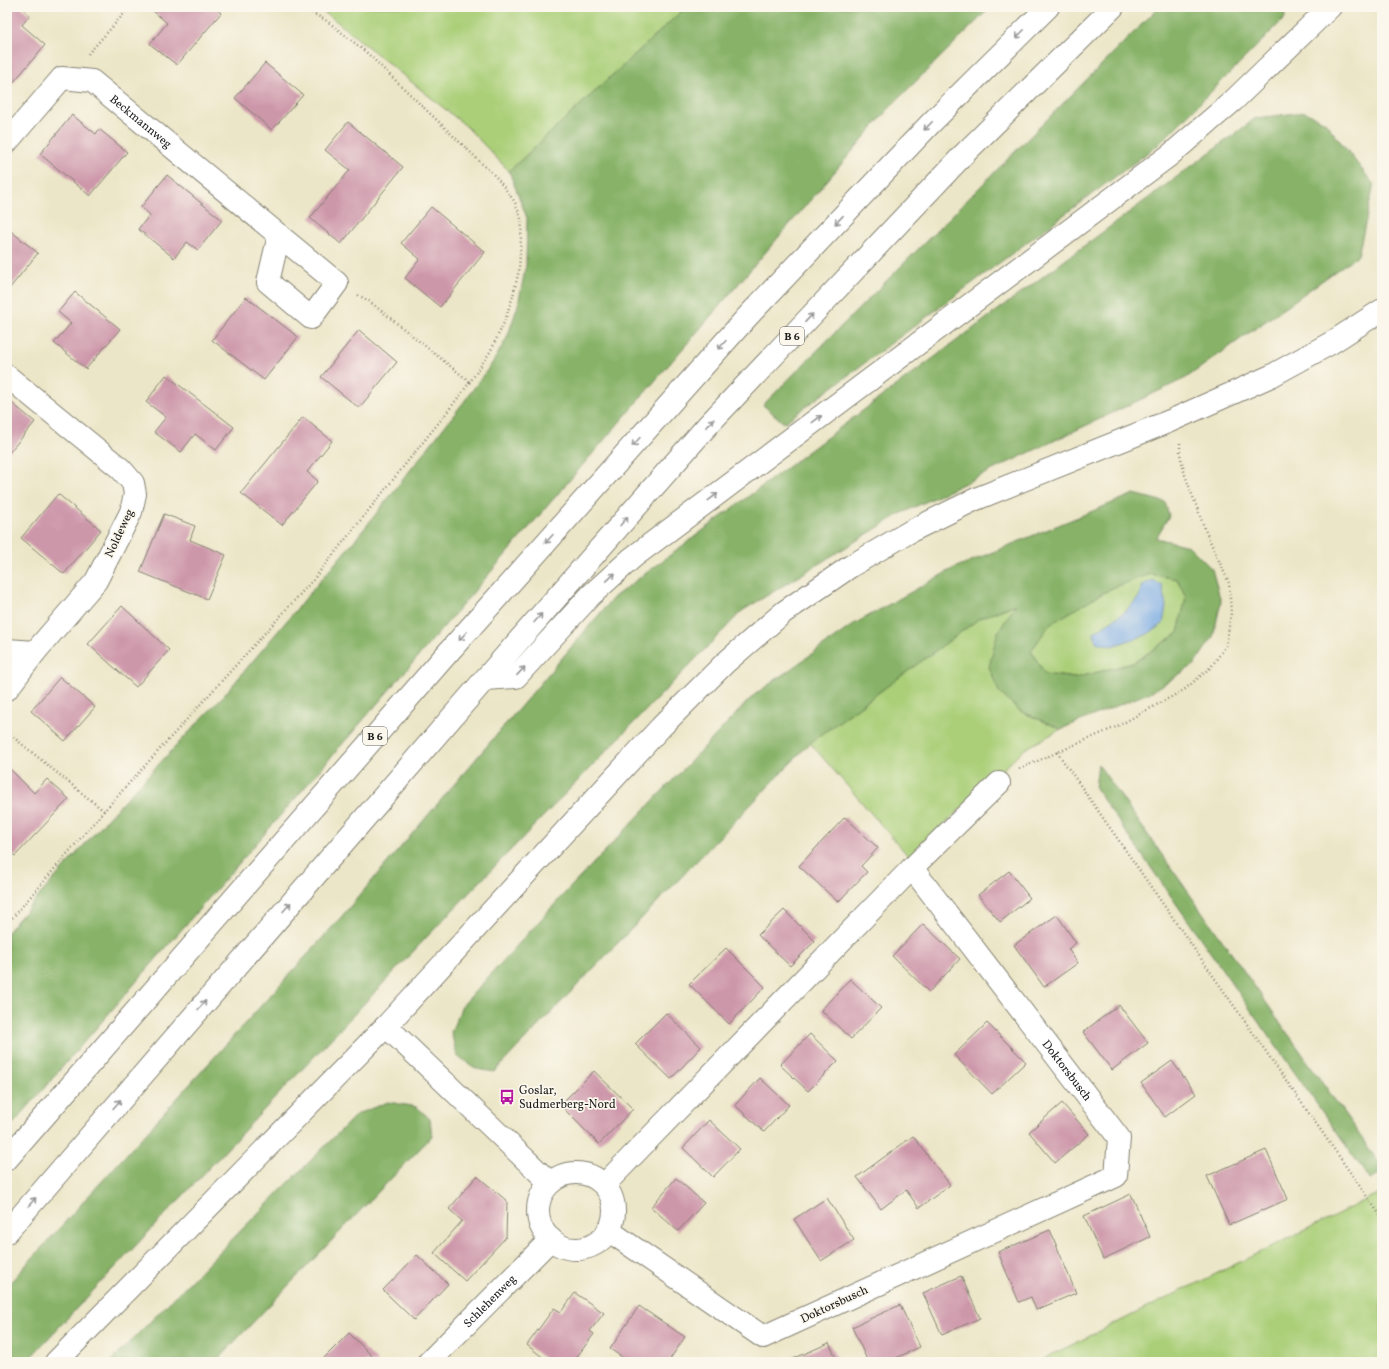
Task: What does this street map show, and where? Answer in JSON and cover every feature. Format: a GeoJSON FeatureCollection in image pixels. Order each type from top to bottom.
{"type":"FeatureCollection","features":[{"type":"Feature","properties":{"kind":"main road","name":"B 6"},"geometry":{"type":"LineString","coordinates":[[7,1159],[445,656],[743,322],[930,124],[1048,7]]}},
{"type":"Feature","properties":{"kind":"main road","name":"B 6"},"geometry":{"type":"LineString","coordinates":[[7,1232],[485,679],[714,419],[965,153],[1113,7]]}},
{"type":"Feature","properties":{"kind":"main road"},"geometry":{"type":"LineString","coordinates":[[485,679],[516,677],[591,595],[632,558],[1170,155],[1233,101],[1330,7]]}},
{"type":"Feature","properties":{"kind":"main road","name":"Beckmannweg"},"geometry":{"type":"LineString","coordinates":[[7,142],[62,78],[92,80],[337,283]]}},
{"type":"Feature","properties":{"kind":"main road"},"geometry":{"type":"LineString","coordinates":[[279,235],[268,282],[311,318],[337,283]]}},
{"type":"Feature","properties":{"kind":"main road"},"geometry":{"type":"LineString","coordinates":[[56,1362],[386,1026],[661,726],[725,663],[784,612],[858,562],[910,531],[976,499],[1185,414],[1271,376],[1331,343],[1382,310]]}},
{"type":"Feature","properties":{"kind":"main road","name":"Noldeweg"},"geometry":{"type":"LineString","coordinates":[[7,376],[121,469],[133,483],[135,494],[131,512],[96,581],[35,652],[7,689]]}},
{"type":"Feature","properties":{"kind":"main road"},"geometry":{"type":"LineString","coordinates":[[7,650],[35,652]]}},
{"type":"Feature","properties":{"kind":"main road"},"geometry":{"type":"LineString","coordinates":[[604,1186],[912,868],[999,783]]}},
{"type":"Feature","properties":{"kind":"main road","name":"Doktorsbusch"},"geometry":{"type":"LineString","coordinates":[[608,1230],[763,1337],[1116,1176],[1119,1138],[912,868]]}},
{"type":"Feature","properties":{"kind":"main road"},"geometry":{"type":"LineString","coordinates":[[386,1026],[550,1183]]}},
{"type":"Feature","properties":{"kind":"main road"},"geometry":{"type":"LineString","coordinates":[[580,1173],[593,1177],[604,1186],[608,1191],[613,1204],[613,1217],[604,1236],[594,1244],[580,1248],[568,1248],[551,1239],[543,1230],[540,1224],[538,1205],[542,1193],[550,1183],[567,1174],[580,1173]]}},
{"type":"Feature","properties":{"kind":"main road","name":"Schlehenweg"},"geometry":{"type":"LineString","coordinates":[[429,1362],[551,1239]]}},
{"type":"Feature","properties":{"kind":"path"},"geometry":{"type":"LineString","coordinates":[[77,79],[85,57],[130,7]]}},
{"type":"Feature","properties":{"kind":"path"},"geometry":{"type":"LineString","coordinates":[[7,924],[104,811],[312,582],[470,382],[490,352],[504,323],[514,296],[519,270],[522,221],[515,202],[496,177],[365,51],[327,21],[301,7]]}},
{"type":"Feature","properties":{"kind":"path"},"geometry":{"type":"LineString","coordinates":[[337,283],[369,301],[470,382]]}},
{"type":"Feature","properties":{"kind":"path"},"geometry":{"type":"LineString","coordinates":[[999,783],[1021,767],[1116,727],[1184,690],[1211,667],[1226,646],[1232,613],[1229,583],[1206,532],[1185,475],[1180,454],[1180,438],[1185,414]]}},
{"type":"Feature","properties":{"kind":"path"},"geometry":{"type":"LineString","coordinates":[[7,732],[104,811]]}},
{"type":"Feature","properties":{"kind":"path"},"geometry":{"type":"LineString","coordinates":[[1057,752],[1382,1218]]}},
{"type":"Feature","properties":{"kind":"green space"},"geometry":{"type":"Polygon","coordinates":[[[316,7],[686,7],[509,171],[466,126],[331,17],[316,7]]]}},
{"type":"Feature","properties":{"kind":"green space"},"geometry":{"type":"Polygon","coordinates":[[[686,7],[991,7],[893,104],[410,666],[7,1131],[7,932],[107,819],[225,694],[364,529],[463,403],[493,362],[507,338],[518,305],[526,265],[527,218],[509,171],[686,7]]]}},
{"type":"Feature","properties":{"kind":"green space"},"geometry":{"type":"Polygon","coordinates":[[[1159,7],[1284,7],[1285,18],[1158,145],[784,423],[763,405],[1159,7]]]}},
{"type":"Feature","properties":{"kind":"green space"},"geometry":{"type":"Polygon","coordinates":[[[1305,112],[1325,122],[1374,185],[1358,255],[1186,378],[900,514],[742,611],[442,921],[26,1362],[7,1362],[7,1286],[336,923],[614,597],[1256,118],[1305,112]]]}},
{"type":"Feature","properties":{"kind":"green space"},"geometry":{"type":"Polygon","coordinates":[[[1134,494],[1165,502],[1169,516],[1156,538],[1189,546],[1212,569],[1221,602],[1213,637],[1194,665],[1153,691],[1061,729],[1020,711],[999,692],[989,667],[997,634],[1016,604],[980,618],[810,743],[494,1072],[477,1069],[457,1056],[451,1032],[462,1006],[564,894],[754,695],[854,624],[954,568],[1134,494]],[[1150,574],[1112,588],[1050,624],[1031,651],[1045,674],[1075,678],[1133,663],[1178,633],[1186,597],[1177,579],[1150,574]]]}},
{"type":"Feature","properties":{"kind":"green space"},"geometry":{"type":"Polygon","coordinates":[[[1150,574],[1177,578],[1186,597],[1178,633],[1133,663],[1075,678],[1045,674],[1031,651],[1050,624],[1112,588],[1150,574]],[[1142,585],[1139,597],[1125,612],[1110,622],[1146,635],[1142,585]]]}},
{"type":"Feature","properties":{"kind":"green space"},"geometry":{"type":"Polygon","coordinates":[[[1017,604],[997,634],[999,692],[1020,711],[1061,729],[1025,749],[909,857],[810,743],[980,618],[1017,604]]]}},
{"type":"Feature","properties":{"kind":"green space"},"geometry":{"type":"Polygon","coordinates":[[[1098,764],[1382,1167],[1382,1172],[1370,1180],[1095,788],[1098,764]]]}},
{"type":"Feature","properties":{"kind":"green space"},"geometry":{"type":"Polygon","coordinates":[[[388,1102],[417,1107],[430,1119],[432,1136],[215,1362],[110,1362],[357,1114],[388,1102]]]}},
{"type":"Feature","properties":{"kind":"green space"},"geometry":{"type":"Polygon","coordinates":[[[1382,1192],[1382,1362],[1037,1362],[1368,1199],[1382,1192]]]}},
{"type":"Feature","properties":{"kind":"water"},"geometry":{"type":"Polygon","coordinates":[[[1153,580],[1162,586],[1166,606],[1163,624],[1146,635],[1112,646],[1096,642],[1094,632],[1125,612],[1139,597],[1142,585],[1153,580]]]}},
{"type":"Feature","properties":{"kind":"building"},"geometry":{"type":"Polygon","coordinates":[[[7,7],[21,7],[30,15],[22,25],[45,45],[12,84],[7,80],[7,7]]]}},
{"type":"Feature","properties":{"kind":"building"},"geometry":{"type":"Polygon","coordinates":[[[156,7],[214,7],[221,13],[177,65],[150,44],[167,23],[153,11],[156,7]]]}},
{"type":"Feature","properties":{"kind":"building"},"geometry":{"type":"Polygon","coordinates":[[[265,63],[303,95],[272,130],[235,98],[265,63]]]}},
{"type":"Feature","properties":{"kind":"building"},"geometry":{"type":"Polygon","coordinates":[[[72,115],[96,134],[99,129],[127,152],[90,196],[40,154],[72,115]]]}},
{"type":"Feature","properties":{"kind":"building"},"geometry":{"type":"Polygon","coordinates":[[[348,122],[403,167],[341,244],[310,218],[350,170],[325,150],[348,122]]]}},
{"type":"Feature","properties":{"kind":"building"},"geometry":{"type":"Polygon","coordinates":[[[167,175],[222,220],[198,250],[187,242],[174,258],[138,229],[150,215],[141,207],[167,175]]]}},
{"type":"Feature","properties":{"kind":"building"},"geometry":{"type":"Polygon","coordinates":[[[431,207],[485,252],[440,307],[405,278],[420,259],[401,243],[431,207]]]}},
{"type":"Feature","properties":{"kind":"building"},"geometry":{"type":"Polygon","coordinates":[[[7,228],[38,253],[9,289],[7,288],[7,228]]]}},
{"type":"Feature","properties":{"kind":"building"},"geometry":{"type":"Polygon","coordinates":[[[75,292],[120,329],[86,369],[54,343],[71,323],[58,312],[75,292]]]}},
{"type":"Feature","properties":{"kind":"building"},"geometry":{"type":"Polygon","coordinates":[[[246,297],[298,337],[264,380],[212,340],[246,297]]]}},
{"type":"Feature","properties":{"kind":"building"},"geometry":{"type":"Polygon","coordinates":[[[359,330],[397,362],[359,408],[321,377],[359,330]]]}},
{"type":"Feature","properties":{"kind":"building"},"geometry":{"type":"Polygon","coordinates":[[[166,375],[234,427],[216,450],[195,434],[181,452],[154,432],[166,417],[146,402],[166,375]]]}},
{"type":"Feature","properties":{"kind":"building"},"geometry":{"type":"Polygon","coordinates":[[[7,399],[35,422],[7,455],[7,399]]]}},
{"type":"Feature","properties":{"kind":"building"},"geometry":{"type":"Polygon","coordinates":[[[303,417],[332,441],[307,472],[318,481],[282,525],[241,493],[303,417]]]}},
{"type":"Feature","properties":{"kind":"building"},"geometry":{"type":"Polygon","coordinates":[[[58,494],[101,530],[64,574],[21,538],[58,494]]]}},
{"type":"Feature","properties":{"kind":"building"},"geometry":{"type":"Polygon","coordinates":[[[164,514],[195,526],[190,540],[226,555],[207,599],[140,572],[164,514]]]}},
{"type":"Feature","properties":{"kind":"building"},"geometry":{"type":"Polygon","coordinates":[[[122,606],[169,650],[136,687],[88,644],[122,606]]]}},
{"type":"Feature","properties":{"kind":"building"},"geometry":{"type":"Polygon","coordinates":[[[60,677],[95,707],[65,741],[31,711],[60,677]]]}},
{"type":"Feature","properties":{"kind":"building"},"geometry":{"type":"Polygon","coordinates":[[[9,768],[34,793],[47,779],[69,799],[15,856],[7,849],[7,770],[9,768]]]}},
{"type":"Feature","properties":{"kind":"building"},"geometry":{"type":"Polygon","coordinates":[[[845,817],[878,848],[861,866],[867,872],[838,902],[799,866],[845,817]]]}},
{"type":"Feature","properties":{"kind":"building"},"geometry":{"type":"Polygon","coordinates":[[[1009,871],[1030,898],[1000,922],[978,895],[1009,871]]]}},
{"type":"Feature","properties":{"kind":"building"},"geometry":{"type":"Polygon","coordinates":[[[784,910],[815,941],[790,966],[758,935],[784,910]]]}},
{"type":"Feature","properties":{"kind":"building"},"geometry":{"type":"Polygon","coordinates":[[[1057,915],[1076,943],[1068,949],[1078,963],[1044,987],[1014,945],[1057,915]]]}},
{"type":"Feature","properties":{"kind":"building"},"geometry":{"type":"Polygon","coordinates":[[[923,924],[960,959],[929,992],[892,956],[923,924]]]}},
{"type":"Feature","properties":{"kind":"building"},"geometry":{"type":"Polygon","coordinates":[[[726,948],[765,987],[729,1024],[689,984],[726,948]]]}},
{"type":"Feature","properties":{"kind":"building"},"geometry":{"type":"Polygon","coordinates":[[[850,979],[881,1008],[851,1039],[821,1010],[850,979]]]}},
{"type":"Feature","properties":{"kind":"building"},"geometry":{"type":"Polygon","coordinates":[[[1119,1005],[1148,1043],[1112,1070],[1083,1032],[1119,1005]]]}},
{"type":"Feature","properties":{"kind":"building"},"geometry":{"type":"Polygon","coordinates":[[[666,1013],[701,1047],[671,1079],[635,1044],[666,1013]]]}},
{"type":"Feature","properties":{"kind":"building"},"geometry":{"type":"Polygon","coordinates":[[[987,1023],[1026,1062],[992,1094],[954,1055],[987,1023]]]}},
{"type":"Feature","properties":{"kind":"building"},"geometry":{"type":"Polygon","coordinates":[[[810,1034],[838,1061],[808,1091],[780,1065],[810,1034]]]}},
{"type":"Feature","properties":{"kind":"building"},"geometry":{"type":"Polygon","coordinates":[[[1172,1061],[1196,1094],[1165,1117],[1141,1083],[1172,1061]]]}},
{"type":"Feature","properties":{"kind":"building"},"geometry":{"type":"Polygon","coordinates":[[[594,1071],[633,1109],[599,1144],[560,1105],[594,1071]]]}},
{"type":"Feature","properties":{"kind":"building"},"geometry":{"type":"Polygon","coordinates":[[[760,1078],[789,1105],[764,1132],[735,1105],[760,1078]]]}},
{"type":"Feature","properties":{"kind":"building"},"geometry":{"type":"Polygon","coordinates":[[[1062,1103],[1089,1134],[1055,1163],[1029,1132],[1062,1103]]]}},
{"type":"Feature","properties":{"kind":"building"},"geometry":{"type":"Polygon","coordinates":[[[709,1120],[740,1149],[713,1177],[683,1148],[709,1120]]]}},
{"type":"Feature","properties":{"kind":"building"},"geometry":{"type":"Polygon","coordinates":[[[913,1136],[950,1185],[919,1208],[906,1190],[881,1209],[857,1177],[913,1136]]]}},
{"type":"Feature","properties":{"kind":"building"},"geometry":{"type":"Polygon","coordinates":[[[1266,1150],[1288,1199],[1229,1225],[1207,1176],[1266,1150]]]}},
{"type":"Feature","properties":{"kind":"building"},"geometry":{"type":"Polygon","coordinates":[[[477,1176],[507,1201],[506,1237],[465,1281],[434,1253],[462,1221],[449,1209],[477,1176]]]}},
{"type":"Feature","properties":{"kind":"building"},"geometry":{"type":"Polygon","coordinates":[[[676,1178],[704,1203],[678,1231],[651,1207],[676,1178]]]}},
{"type":"Feature","properties":{"kind":"building"},"geometry":{"type":"Polygon","coordinates":[[[1131,1194],[1150,1237],[1103,1259],[1084,1216],[1131,1194]]]}},
{"type":"Feature","properties":{"kind":"building"},"geometry":{"type":"Polygon","coordinates":[[[827,1198],[854,1240],[821,1261],[794,1219],[827,1198]]]}},
{"type":"Feature","properties":{"kind":"building"},"geometry":{"type":"Polygon","coordinates":[[[1050,1230],[1076,1293],[1036,1310],[1031,1297],[1019,1302],[998,1252],[1050,1230]]]}},
{"type":"Feature","properties":{"kind":"building"},"geometry":{"type":"Polygon","coordinates":[[[417,1255],[448,1284],[414,1320],[383,1290],[417,1255]]]}},
{"type":"Feature","properties":{"kind":"building"},"geometry":{"type":"Polygon","coordinates":[[[961,1276],[980,1318],[942,1335],[923,1293],[961,1276]]]}},
{"type":"Feature","properties":{"kind":"building"},"geometry":{"type":"Polygon","coordinates":[[[575,1293],[604,1313],[590,1331],[594,1334],[573,1362],[549,1362],[527,1345],[554,1308],[561,1312],[575,1293]]]}},
{"type":"Feature","properties":{"kind":"building"},"geometry":{"type":"Polygon","coordinates":[[[900,1305],[920,1347],[887,1362],[868,1362],[852,1327],[900,1305]]]}},
{"type":"Feature","properties":{"kind":"building"},"geometry":{"type":"Polygon","coordinates":[[[639,1306],[685,1337],[668,1362],[629,1362],[610,1349],[639,1306]]]}},
{"type":"Feature","properties":{"kind":"building"},"geometry":{"type":"Polygon","coordinates":[[[349,1333],[378,1362],[320,1362],[349,1333]]]}},
{"type":"Feature","properties":{"kind":"building"},"geometry":{"type":"Polygon","coordinates":[[[829,1343],[838,1362],[786,1362],[829,1343]]]}},
{"type":"Feature","properties":{"kind":"place","name":"Goslar, Sudmerberg-Nord"},"geometry":{"type":"Point","coordinates":[507,1097]}}]}
